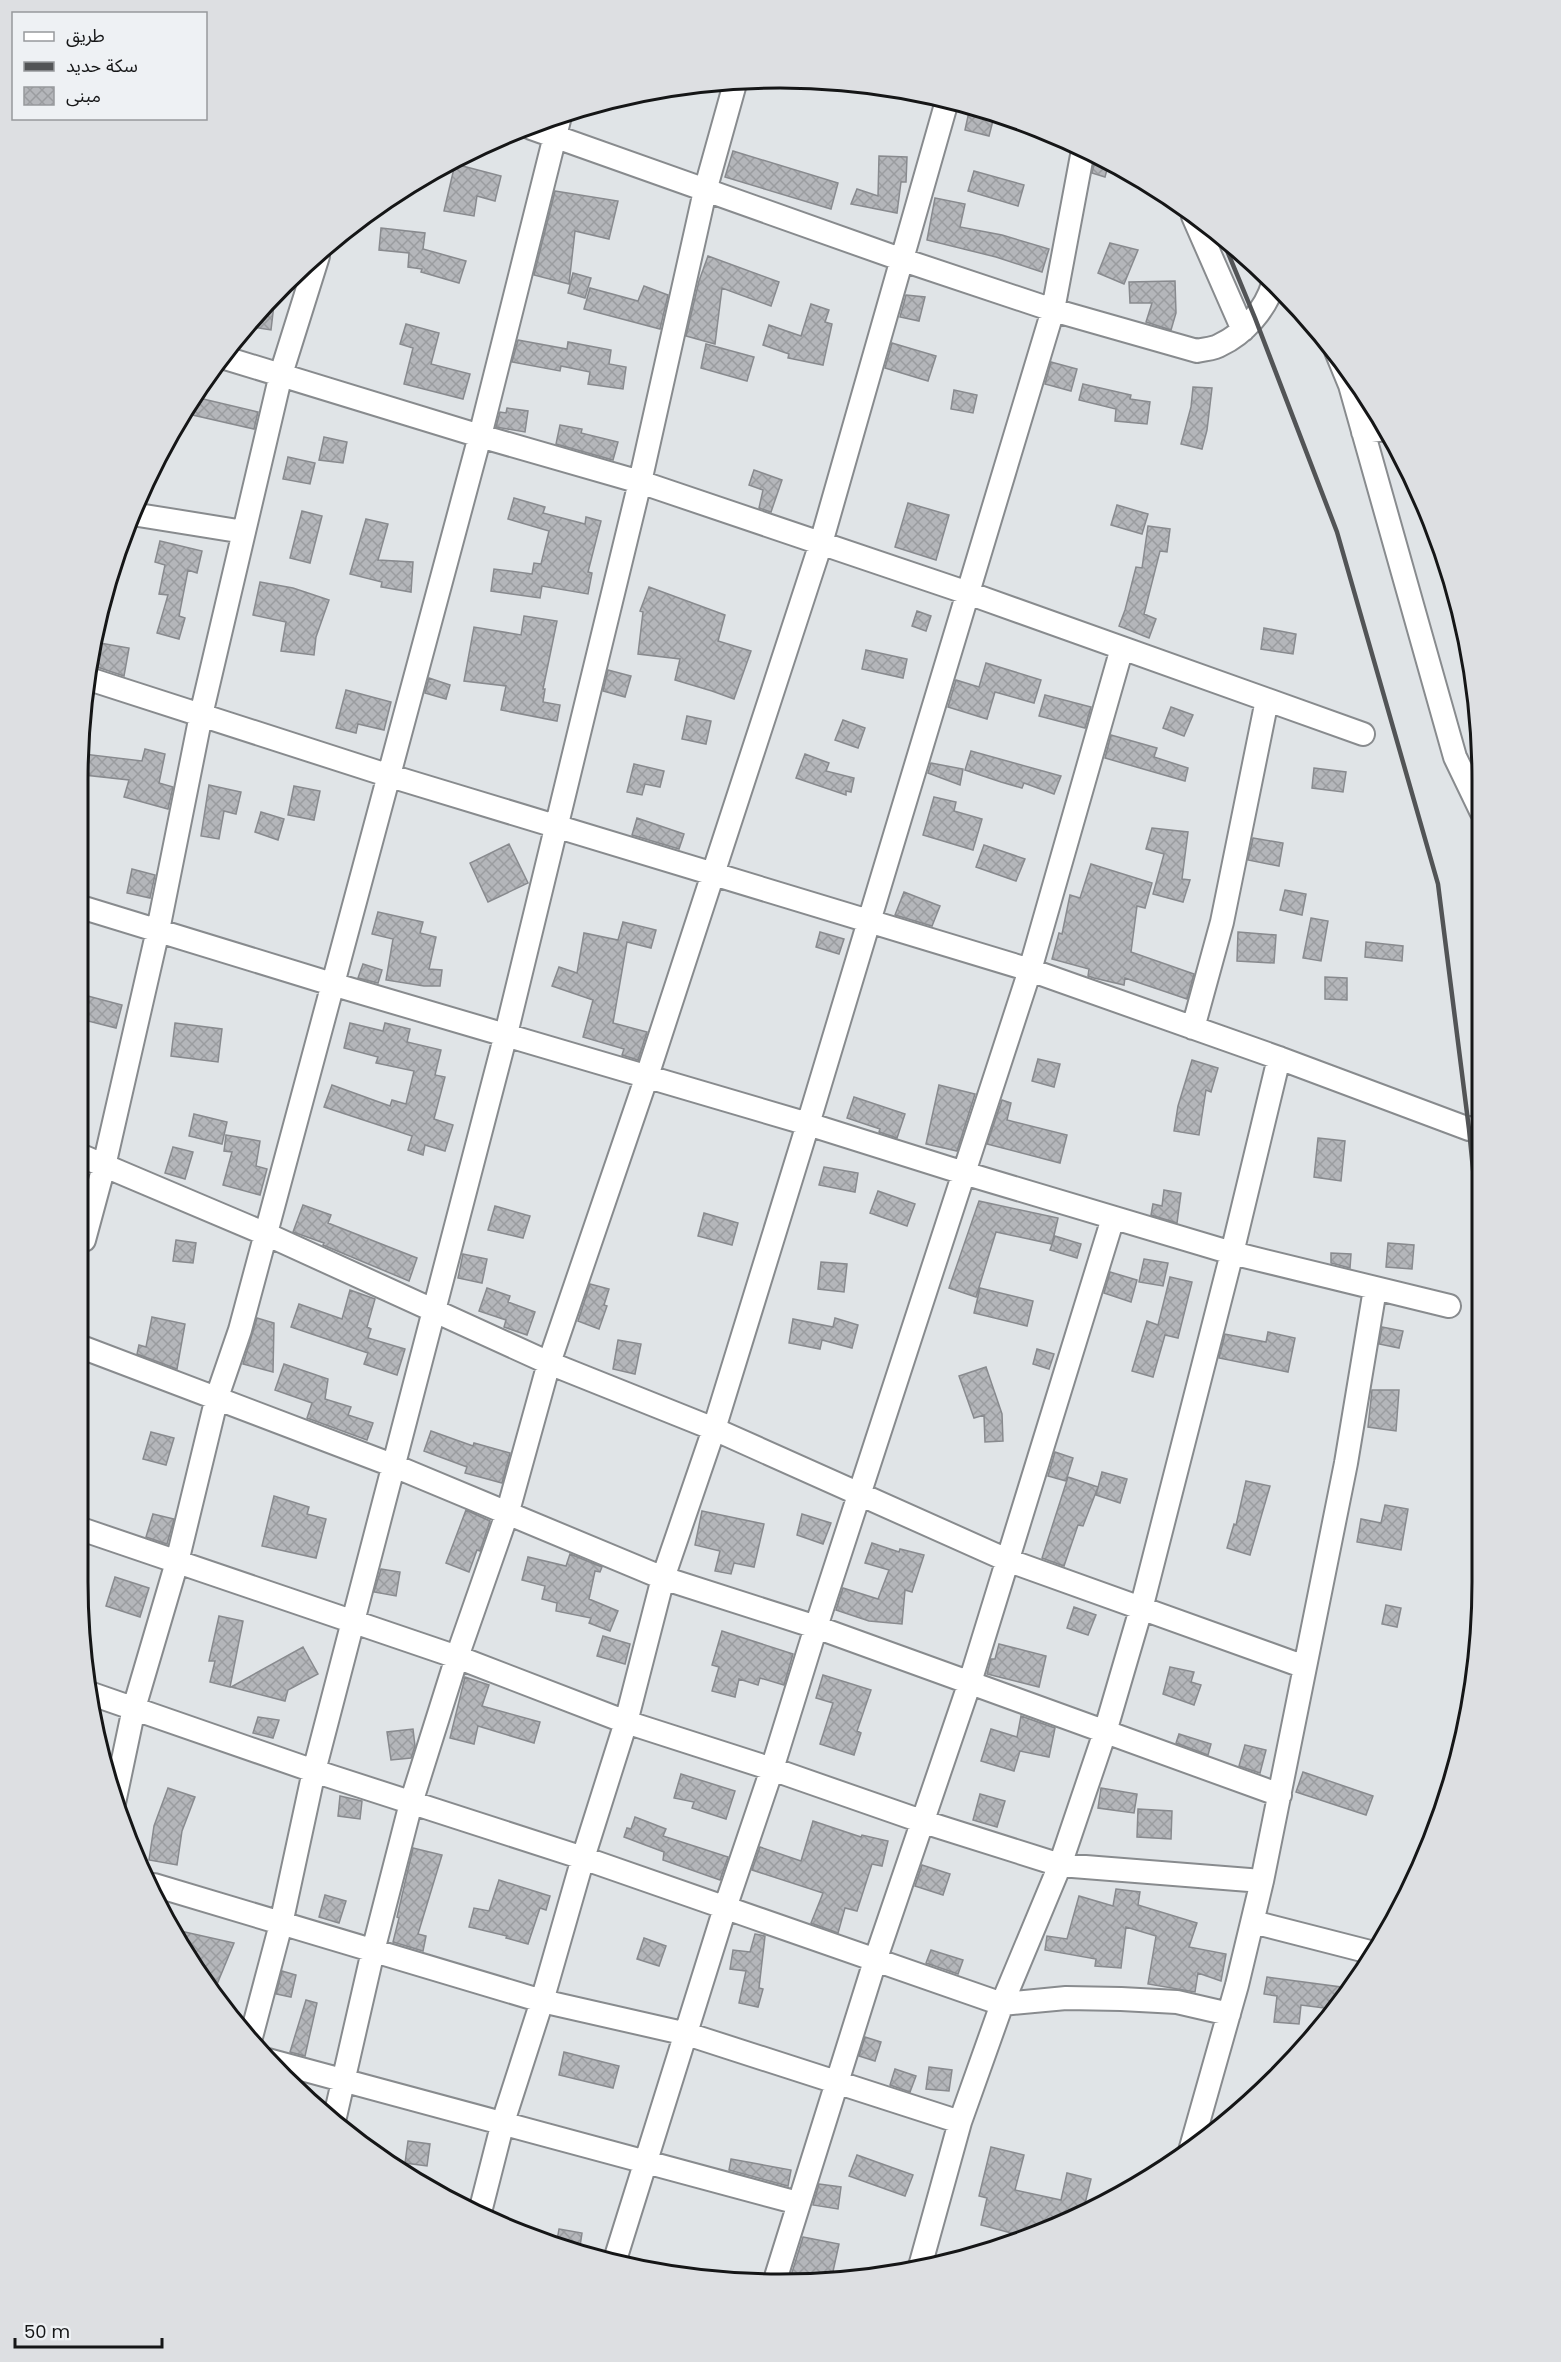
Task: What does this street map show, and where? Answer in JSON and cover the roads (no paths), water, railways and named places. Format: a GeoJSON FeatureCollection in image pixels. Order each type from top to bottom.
{"type":"FeatureCollection","features":[{"type":"Feature","properties":{"kind":"street"},"geometry":{"type":"LineString","coordinates":[[253,2030],[281,1924],[314,1771],[506,1034],[640,482],[705,191],[733,90]]}},
{"type":"Feature","properties":{"kind":"street"},"geometry":{"type":"LineString","coordinates":[[336,2112],[411,1803],[508,1511],[549,1363],[647,1076],[821,543],[945,109]]}},
{"type":"Feature","properties":{"kind":"street"},"geometry":{"type":"LineString","coordinates":[[118,1782],[134,1708],[177,1562],[217,1397],[240,1330],[387,775],[480,436],[557,127],[705,191],[1053,310],[1197,351],[1219,346],[1243,330],[1255,318],[1271,292]]}},
{"type":"Feature","properties":{"kind":"street"},"geometry":{"type":"LineString","coordinates":[[482,2205],[503,2122],[626,1722],[663,1578],[714,1429],[808,1124],[1053,310],[1082,158]]}},
{"type":"Feature","properties":{"kind":"street"},"geometry":{"type":"LineString","coordinates":[[1197,228],[1243,330]]}},
{"type":"Feature","properties":{"kind":"street"},"geometry":{"type":"LineString","coordinates":[[88,1209],[94,1162],[158,930],[201,716],[280,374],[314,270]]}},
{"type":"Feature","properties":{"kind":"street"},"geometry":{"type":"LineString","coordinates":[[231,360],[640,482],[968,593],[1363,734]]}},
{"type":"Feature","properties":{"kind":"street"},"geometry":{"type":"LineString","coordinates":[[1351,389],[1455,757],[1472,792]]}},
{"type":"Feature","properties":{"kind":"street"},"geometry":{"type":"LineString","coordinates":[[1363,432],[1377,430]]}},
{"type":"Feature","properties":{"kind":"street"},"geometry":{"type":"LineString","coordinates":[[141,515],[244,532]]}},
{"type":"Feature","properties":{"kind":"street"},"geometry":{"type":"LineString","coordinates":[[617,2254],[725,1908],[1030,970],[1122,648]]}},
{"type":"Feature","properties":{"kind":"street"},"geometry":{"type":"LineString","coordinates":[[96,681],[387,775],[1030,970],[1472,1128]]}},
{"type":"Feature","properties":{"kind":"street"},"geometry":{"type":"LineString","coordinates":[[1193,1028],[1222,922],[1267,700]]}},
{"type":"Feature","properties":{"kind":"street"},"geometry":{"type":"LineString","coordinates":[[88,909],[1232,1253],[1449,1306]]}},
{"type":"Feature","properties":{"kind":"street"},"geometry":{"type":"LineString","coordinates":[[922,2259],[960,2122],[1002,2004],[1060,1865],[1105,1732],[1141,1609],[1279,1058]]}},
{"type":"Feature","properties":{"kind":"street"},"geometry":{"type":"LineString","coordinates":[[94,1162],[266,1234],[549,1363],[714,1429],[1007,1560],[1305,1667]]}},
{"type":"Feature","properties":{"kind":"street"},"geometry":{"type":"LineString","coordinates":[[777,2274],[875,1960],[970,1683],[1113,1218]]}},
{"type":"Feature","properties":{"kind":"street"},"geometry":{"type":"LineString","coordinates":[[1194,2137],[1229,2014],[1262,1881],[1346,1463],[1375,1289]]}},
{"type":"Feature","properties":{"kind":"street"},"geometry":{"type":"LineString","coordinates":[[88,1349],[217,1397],[508,1511],[663,1578],[816,1627],[1280,1795]]}},
{"type":"Feature","properties":{"kind":"street"},"geometry":{"type":"LineString","coordinates":[[88,1531],[458,1658],[626,1722],[1060,1865],[1262,1881]]}},
{"type":"Feature","properties":{"kind":"street"},"geometry":{"type":"LineString","coordinates":[[98,1697],[314,1771],[583,1858],[1002,2004],[1066,1998],[1121,1999],[1177,2002],[1229,2014]]}},
{"type":"Feature","properties":{"kind":"street"},"geometry":{"type":"LineString","coordinates":[[159,1887],[542,2001],[687,2034],[960,2122]]}},
{"type":"Feature","properties":{"kind":"street"},"geometry":{"type":"LineString","coordinates":[[1253,1922],[1366,1951]]}},
{"type":"Feature","properties":{"kind":"street"},"geometry":{"type":"LineString","coordinates":[[284,2064],[798,2203]]}},
{"type":"Feature","properties":{"kind":"railway"},"geometry":{"type":"LineString","coordinates":[[1228,252],[1337,532],[1438,884],[1472,1159]]}}]}
